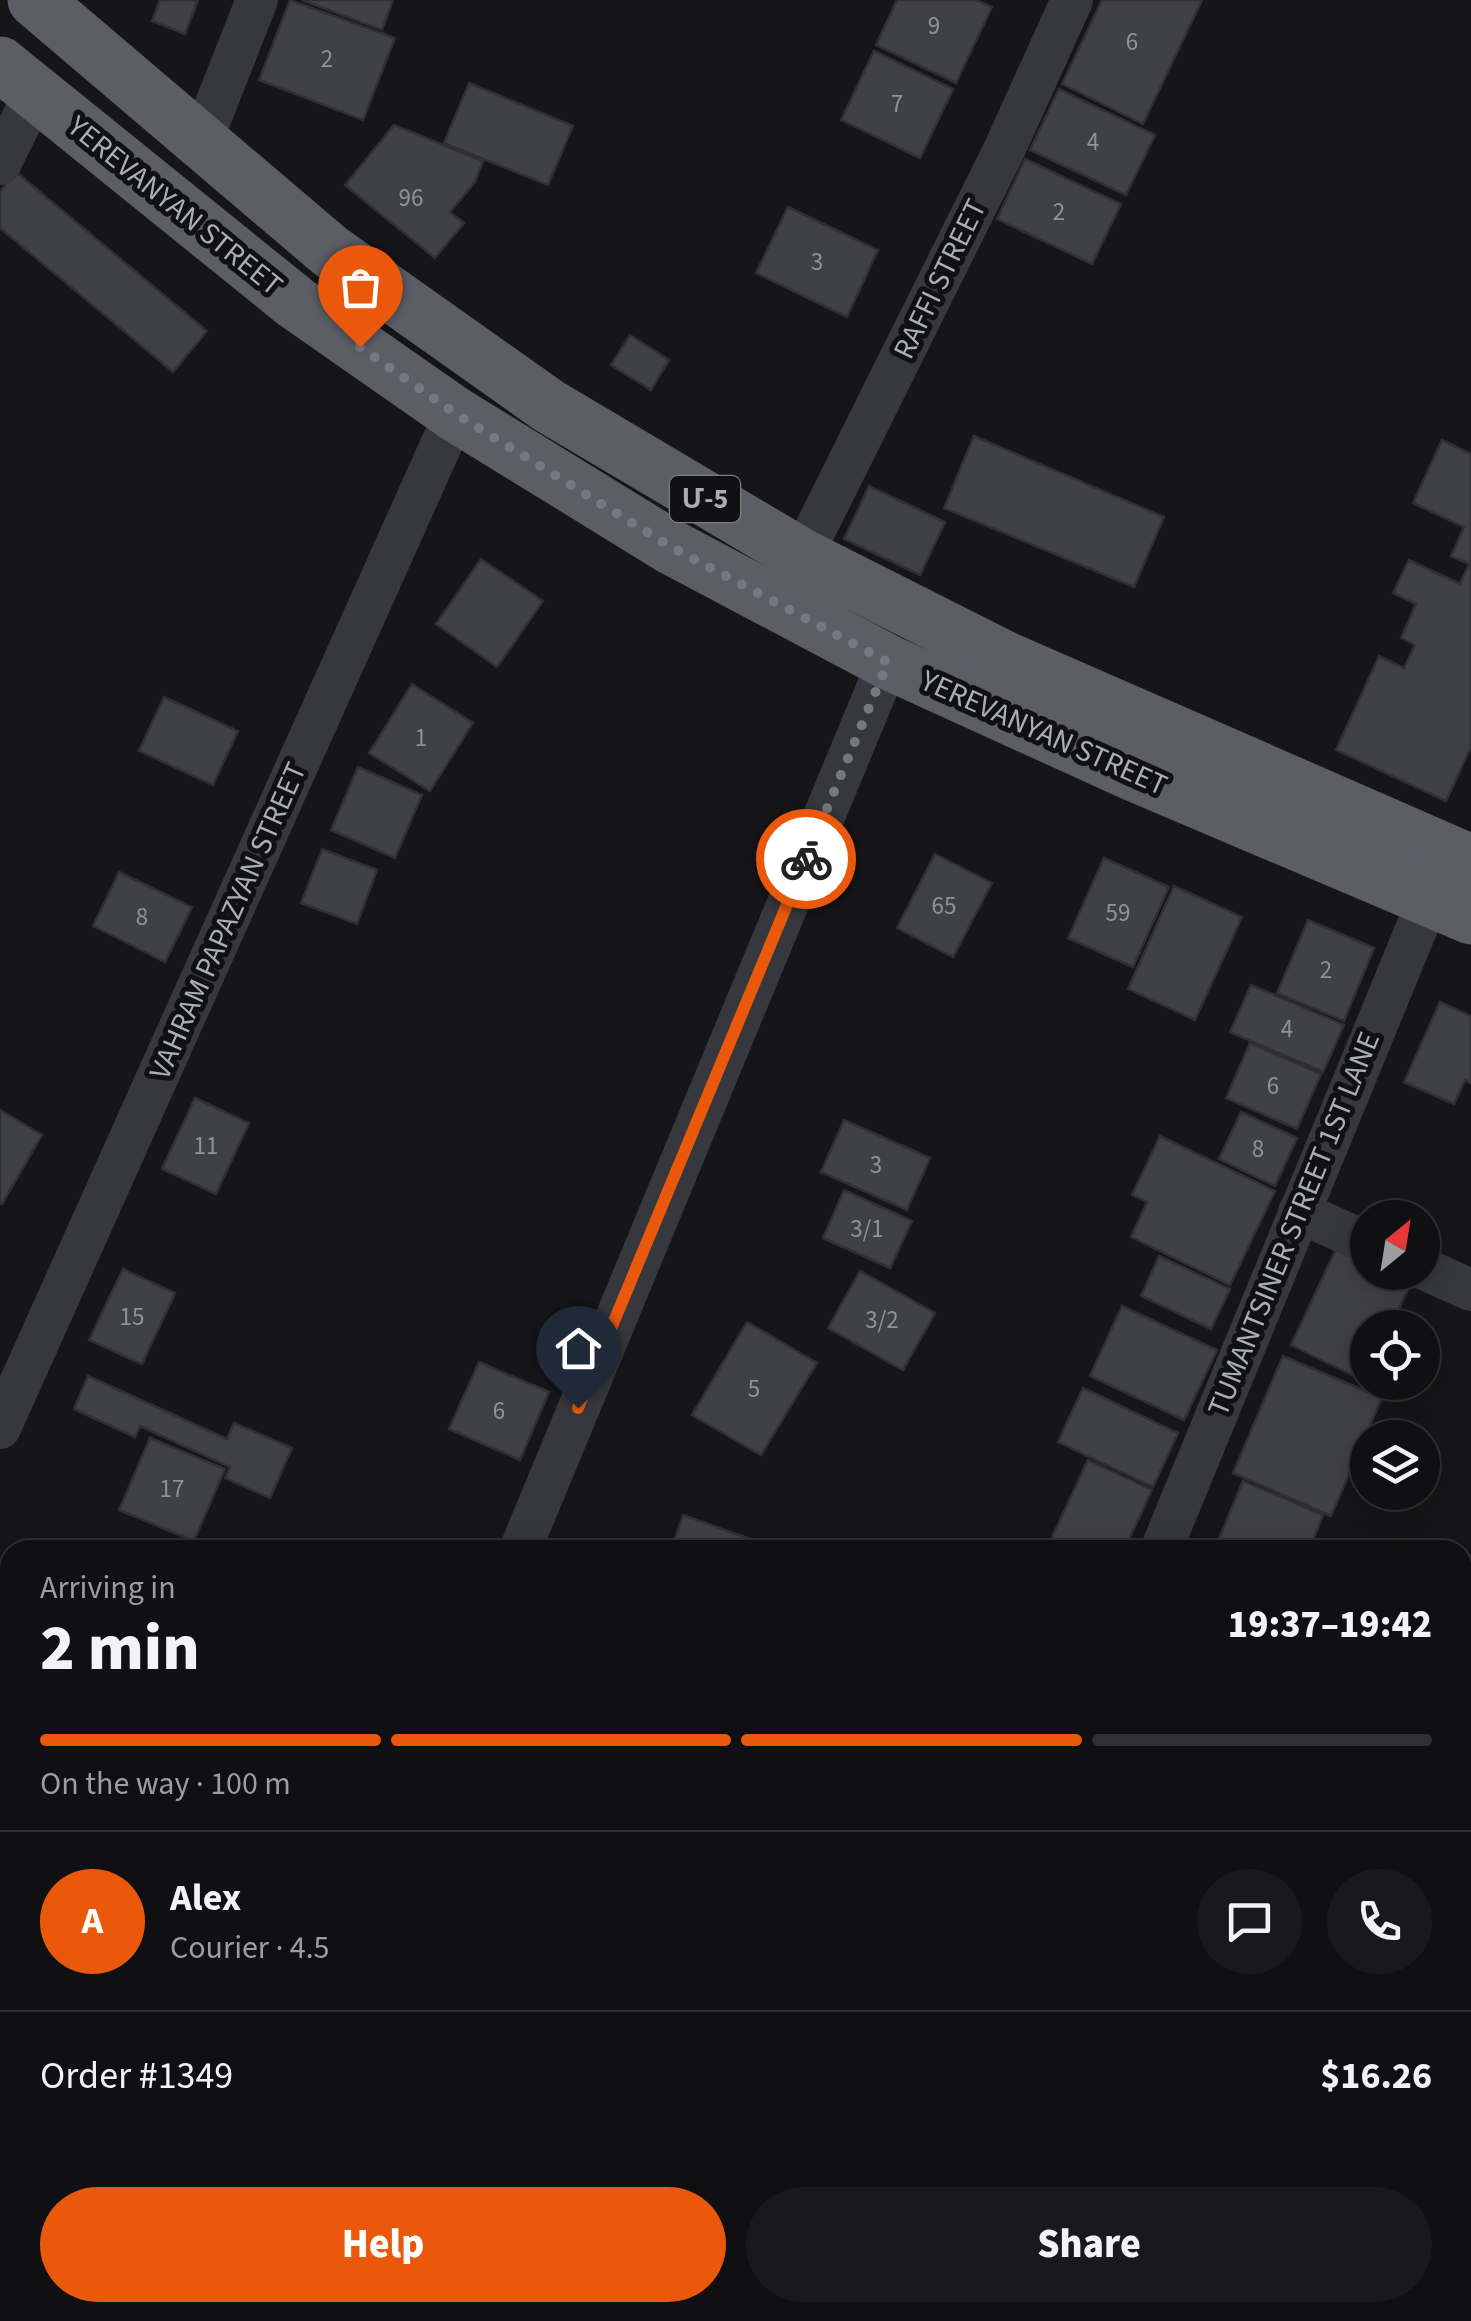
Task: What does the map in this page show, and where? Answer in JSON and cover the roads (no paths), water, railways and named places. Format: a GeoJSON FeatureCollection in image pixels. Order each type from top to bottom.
{"type":"FeatureCollection","features":[{"type":"Feature","properties":{"kind":"highway","name":"YEREVANYAN STREET"},"geometry":{"type":"LineString","coordinates":[[35,0],[330,252],[550,406],[802,556],[1006,659],[1460,874]]}},
{"type":"Feature","properties":{"kind":"highway","name":"YEREVANYAN STREET"},"geometry":{"type":"LineString","coordinates":[[18,78],[296,303],[456,414],[671,547],[888,662],[1134,774],[1460,874]]}},
{"type":"Feature","properties":{"kind":"highway"},"geometry":{"type":"LineString","coordinates":[[296,303],[330,252]]}},
{"type":"Feature","properties":{"kind":"street"},"geometry":{"type":"LineString","coordinates":[[201,142],[257,0]]}},
{"type":"Feature","properties":{"kind":"street","name":"RAFFI STREET"},"geometry":{"type":"LineString","coordinates":[[802,556],[1005,148],[1072,0]]}},
{"type":"Feature","properties":{"kind":"street"},"geometry":{"type":"LineString","coordinates":[[0,164],[18,78]]}},
{"type":"Feature","properties":{"kind":"street","name":"VAHRAM PAPAZYAN STREET"},"geometry":{"type":"LineString","coordinates":[[0,1428],[456,414]]}},
{"type":"Feature","properties":{"kind":"street"},"geometry":{"type":"LineString","coordinates":[[524,1540],[888,662]]}},
{"type":"Feature","properties":{"kind":"street","name":"TUMANTSINER STREET 1ST LANE"},"geometry":{"type":"LineString","coordinates":[[1164,1540],[1299,1212],[1460,874]]}},
{"type":"Feature","properties":{"kind":"street"},"geometry":{"type":"LineString","coordinates":[[1299,1212],[1350,1235]]}},
{"type":"Feature","properties":{"kind":"street"},"geometry":{"type":"LineString","coordinates":[[1440,1276],[1471,1290]]}}]}
